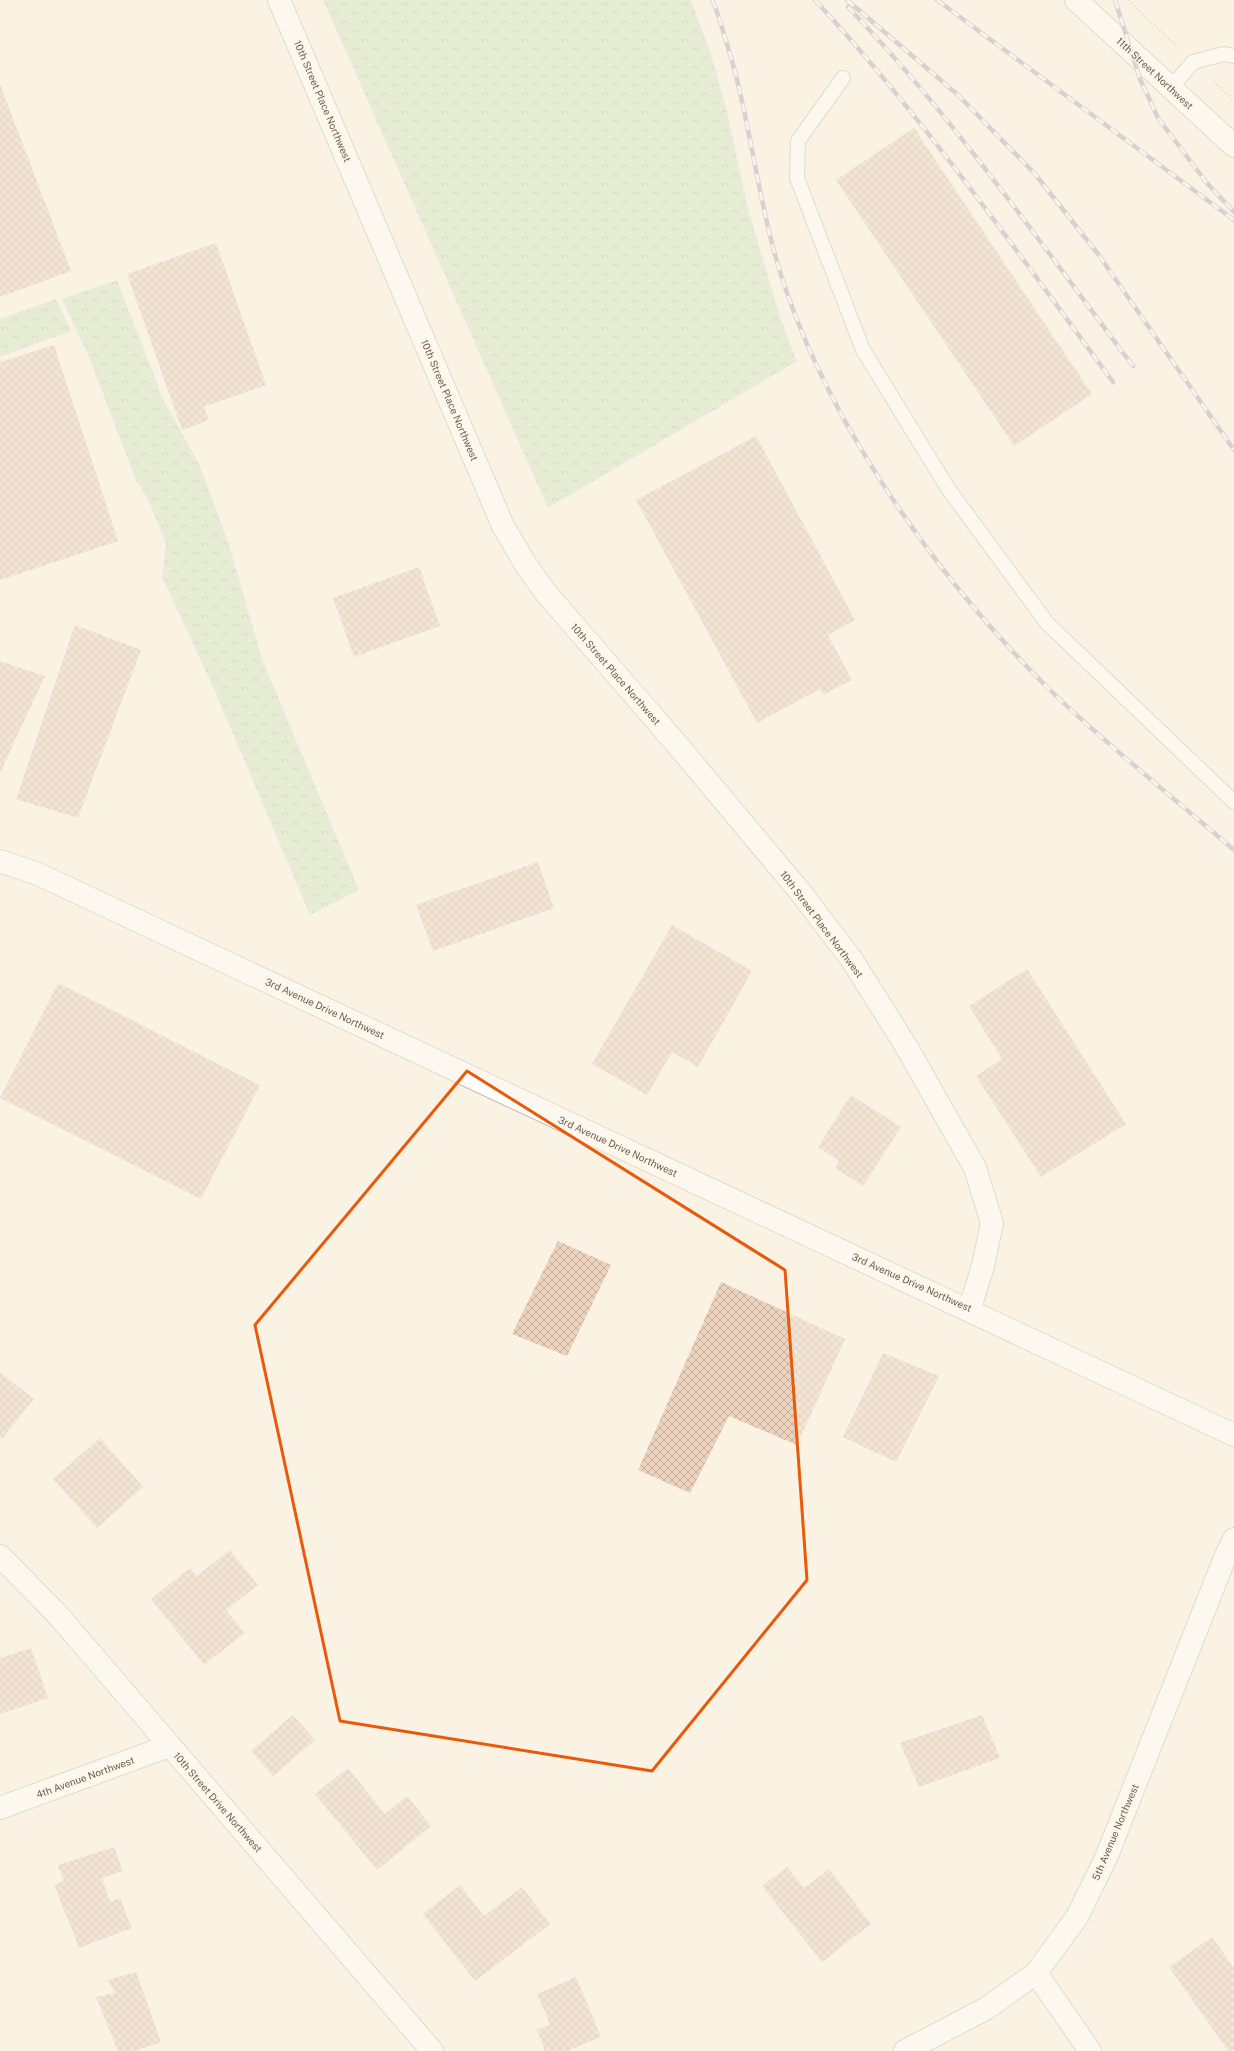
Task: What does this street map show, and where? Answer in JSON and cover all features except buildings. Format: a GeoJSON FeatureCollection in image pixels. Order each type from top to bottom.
{"type":"FeatureCollection","features":[{"type":"Feature","properties":{"kind":"street","name":"10th Street Place Northwest"},"geometry":{"type":"LineString","coordinates":[[279,0],[503,526],[526,565],[546,593],[685,754],[801,893],[852,960],[906,1046],[975,1168],[992,1223],[983,1266],[970,1308]]}},
{"type":"Feature","properties":{"kind":"street","name":"11th Street Northwest"},"geometry":{"type":"LineString","coordinates":[[1076,0],[1234,146]]}},
{"type":"Feature","properties":{"kind":"street","name":"3rd Avenue Drive Northwest"},"geometry":{"type":"LineString","coordinates":[[0,861],[38,874],[832,1246],[970,1308],[1234,1435]]}},
{"type":"Feature","properties":{"kind":"street","name":"5th Avenue Northwest"},"geometry":{"type":"LineString","coordinates":[[905,2051],[987,2008],[1036,1973],[1077,1917],[1106,1858],[1221,1567],[1234,1539]]}},
{"type":"Feature","properties":{"kind":"street","name":"10th Street Drive Northwest"},"geometry":{"type":"LineString","coordinates":[[0,1556],[57,1614],[432,2051]]}},
{"type":"Feature","properties":{"kind":"street","name":"4th Avenue Northwest"},"geometry":{"type":"LineString","coordinates":[[0,1808],[169,1746]]}},
{"type":"Feature","properties":{"kind":"street"},"geometry":{"type":"LineString","coordinates":[[1036,1973],[1090,2051]]}},
{"type":"Feature","properties":{"kind":"lane"},"geometry":{"type":"LineString","coordinates":[[1172,88],[1193,62],[1224,54],[1234,56]]}},
{"type":"Feature","properties":{"kind":"lane"},"geometry":{"type":"LineString","coordinates":[[843,78],[798,141],[797,178],[863,350],[949,490],[1048,623],[1234,802]]}},
{"type":"Feature","properties":{"kind":"highlighted area"},"geometry":{"type":"Polygon","coordinates":[[[467,1071],[785,1270],[807,1580],[652,1771],[340,1721],[255,1325],[467,1071]]]}},
{"type":"Feature","properties":{"kind":"green space"},"geometry":{"type":"Polygon","coordinates":[[[323,0],[691,0],[713,60],[728,116],[747,205],[781,320],[797,361],[548,508],[323,0]]]}},
{"type":"Feature","properties":{"kind":"green space"},"geometry":{"type":"Polygon","coordinates":[[[117,280],[163,399],[199,464],[228,541],[262,659],[359,890],[310,915],[213,687],[162,577],[166,544],[149,501],[135,478],[91,362],[62,299],[117,280]]]}},
{"type":"Feature","properties":{"kind":"green space"},"geometry":{"type":"Polygon","coordinates":[[[56,299],[71,331],[0,357],[0,319],[56,299]]]}},
{"type":"Feature","properties":{"kind":"railway"},"geometry":{"type":"LineString","coordinates":[[712,0],[719,16],[736,74],[768,229],[786,290],[807,344],[833,399],[863,452],[896,505],[932,555],[971,604],[1010,649],[1051,691],[1095,732],[1234,850]]}},
{"type":"Feature","properties":{"kind":"railway"},"geometry":{"type":"LineString","coordinates":[[815,0],[855,45],[932,139],[1006,235],[1113,382]]}},
{"type":"Feature","properties":{"kind":"railway"},"geometry":{"type":"LineString","coordinates":[[847,0],[957,94],[1035,174],[1098,254],[1234,450]]}},
{"type":"Feature","properties":{"kind":"railway"},"geometry":{"type":"LineString","coordinates":[[937,0],[1234,220]]}},
{"type":"Feature","properties":{"kind":"railway"},"geometry":{"type":"LineString","coordinates":[[1115,0],[1140,79],[1158,118],[1206,182],[1234,212]]}},
{"type":"Feature","properties":{"kind":"railway"},"geometry":{"type":"LineString","coordinates":[[848,7],[887,49],[996,182],[1133,366]]}}]}
